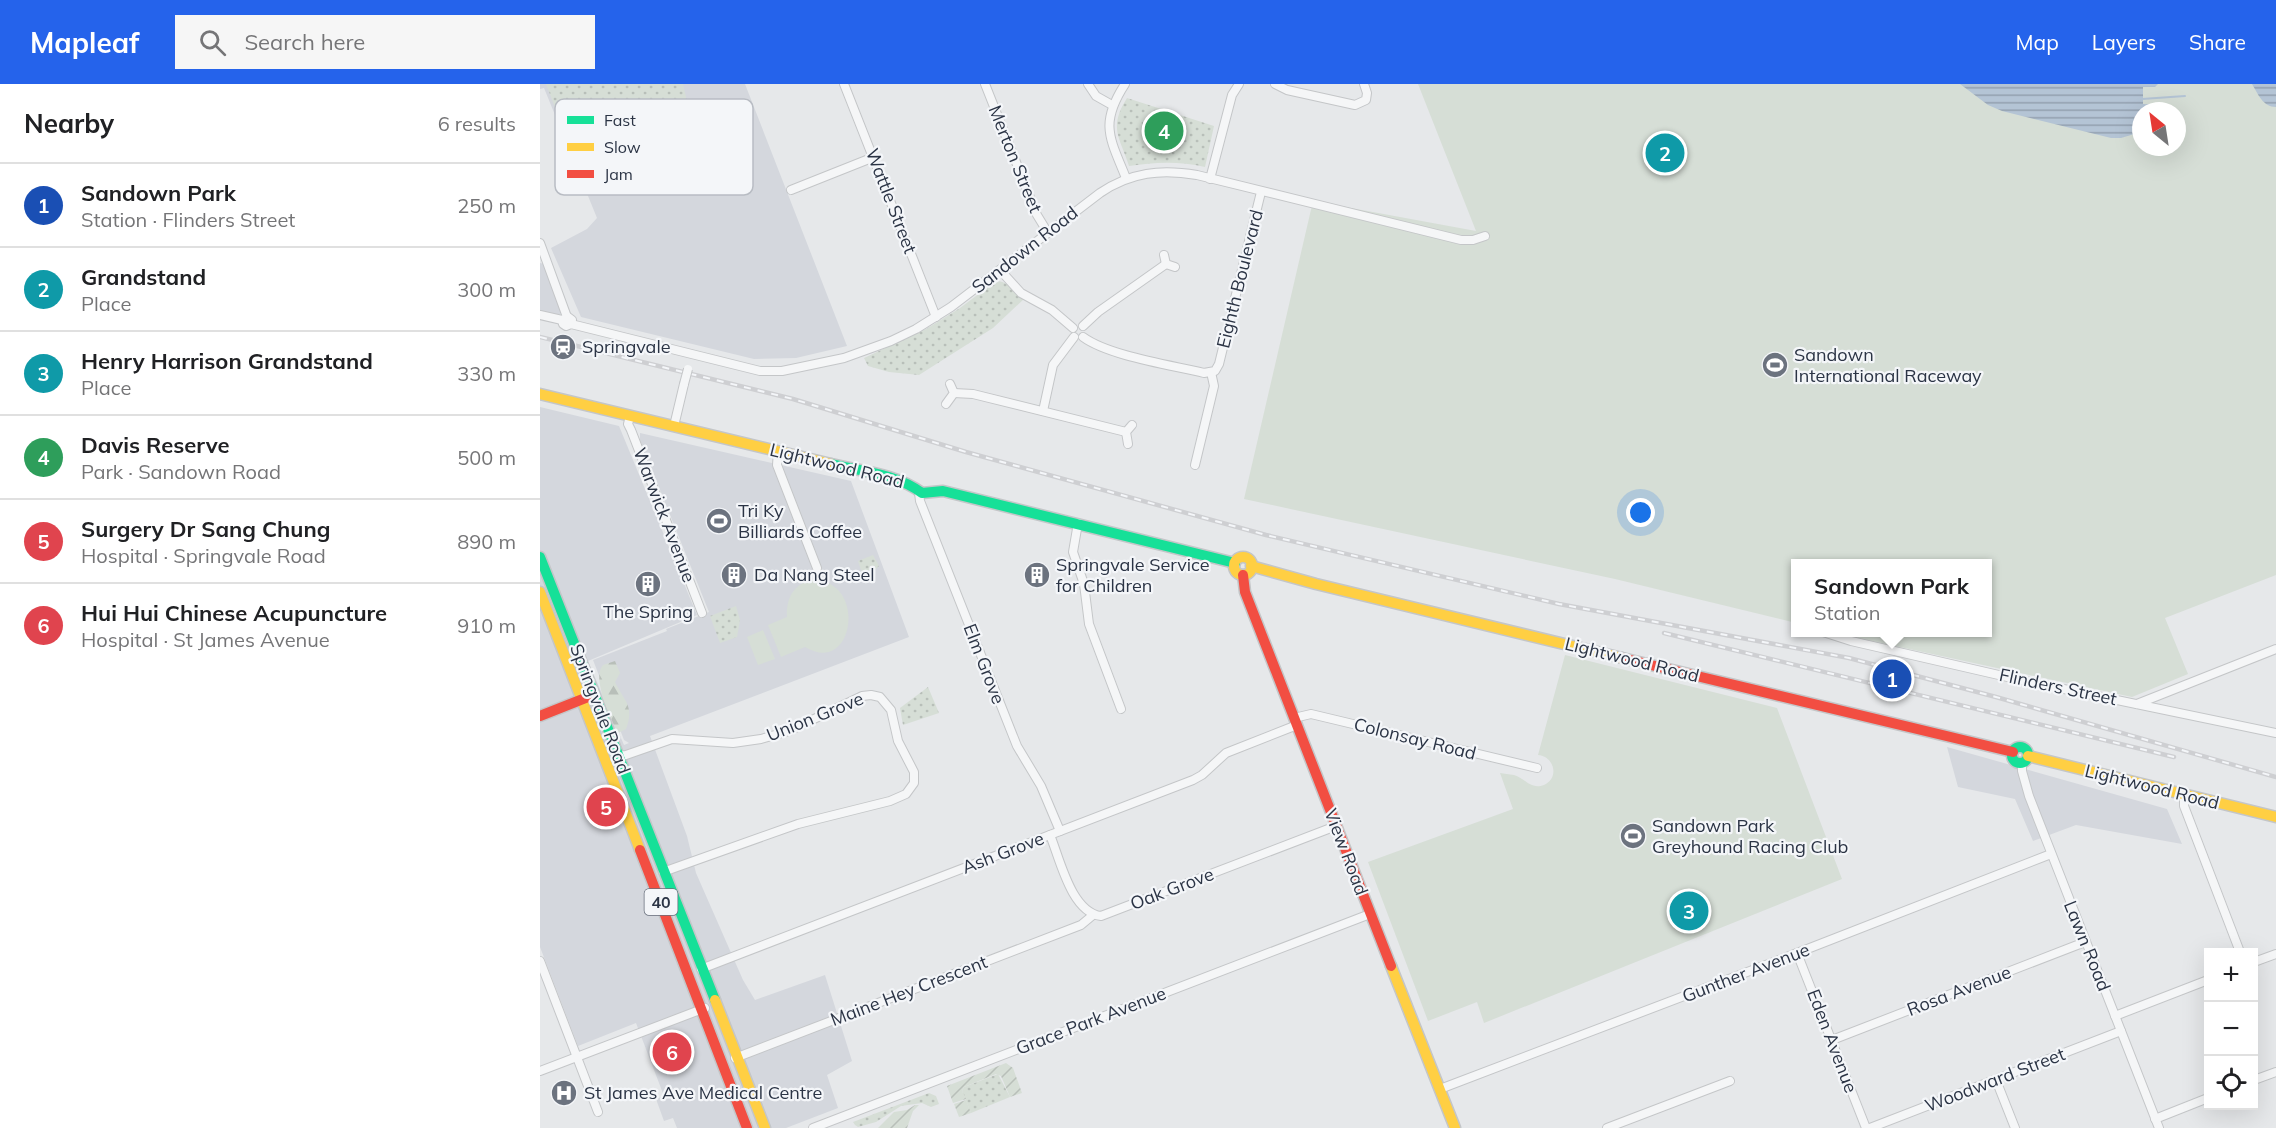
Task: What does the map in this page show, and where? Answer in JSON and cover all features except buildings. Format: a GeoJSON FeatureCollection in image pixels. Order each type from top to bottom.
{"type":"FeatureCollection","features":[{"type":"Feature","properties":{"kind":"main road","name":"Lightwood Road"},"geometry":{"type":"LineString","coordinates":[[540,394],[898,480],[910,484],[920,493],[943,491],[1234,563]]}},
{"type":"Feature","properties":{"kind":"main road","name":"Springvale Road"},"geometry":{"type":"LineString","coordinates":[[540,557],[765,1128]]}},
{"type":"Feature","properties":{"kind":"main road"},"geometry":{"type":"LineString","coordinates":[[1244,558],[1251,566],[1249,572],[1243,575],[1235,571],[1234,563],[1244,558]]}},
{"type":"Feature","properties":{"kind":"main road","name":"Lightwood Road"},"geometry":{"type":"LineString","coordinates":[[1251,566],[1316,584],[2013,752],[2014,762],[2025,760],[2276,817]]}},
{"type":"Feature","properties":{"kind":"main road","name":"View Road"},"geometry":{"type":"LineString","coordinates":[[1243,575],[1245,592],[1455,1128]]}},
{"type":"Feature","properties":{"kind":"main road","name":"Springvale Road"},"geometry":{"type":"LineString","coordinates":[[540,592],[703,1009],[747,1128]]}},
{"type":"Feature","properties":{"kind":"main road"},"geometry":{"type":"LineString","coordinates":[[540,716],[594,695]]}},
{"type":"Feature","properties":{"kind":"street","name":"Wattle Street"},"geometry":{"type":"LineString","coordinates":[[844,84],[936,317]]}},
{"type":"Feature","properties":{"kind":"street","name":"Merton Street"},"geometry":{"type":"LineString","coordinates":[[985,84],[1037,215],[1048,233]]}},
{"type":"Feature","properties":{"kind":"street"},"geometry":{"type":"LineString","coordinates":[[1088,84],[1096,96],[1112,105]]}},
{"type":"Feature","properties":{"kind":"street"},"geometry":{"type":"LineString","coordinates":[[1125,84],[1112,105],[1109,116],[1109,133],[1126,178]]}},
{"type":"Feature","properties":{"kind":"street"},"geometry":{"type":"LineString","coordinates":[[1210,179],[1232,95],[1239,84]]}},
{"type":"Feature","properties":{"kind":"street"},"geometry":{"type":"LineString","coordinates":[[1275,84],[1287,90],[1355,105],[1366,100],[1367,93],[1364,84]]}},
{"type":"Feature","properties":{"kind":"street"},"geometry":{"type":"LineString","coordinates":[[791,190],[874,157]]}},
{"type":"Feature","properties":{"kind":"street","name":"Sandown Road"},"geometry":{"type":"LineString","coordinates":[[540,315],[567,320],[760,371],[794,369],[844,358],[877,347],[936,317],[1100,193],[1126,178],[1147,172],[1168,171],[1210,179],[1461,240],[1485,237]]}},
{"type":"Feature","properties":{"kind":"street","name":"Eighth Boulevard"},"geometry":{"type":"LineString","coordinates":[[1000,270],[1021,293],[1052,310],[1076,334],[1099,347],[1204,373],[1211,372],[1218,368],[1261,192]]}},
{"type":"Feature","properties":{"kind":"street"},"geometry":{"type":"LineString","coordinates":[[540,243],[567,320]]}},
{"type":"Feature","properties":{"kind":"street"},"geometry":{"type":"LineString","coordinates":[[1043,411],[1053,365],[1076,334],[1079,325],[1083,327],[1098,312],[1165,259],[1175,267]]}},
{"type":"Feature","properties":{"kind":"street"},"geometry":{"type":"LineString","coordinates":[[674,426],[691,354]]}},
{"type":"Feature","properties":{"kind":"street"},"geometry":{"type":"LineString","coordinates":[[1195,465],[1213,389],[1211,372]]}},
{"type":"Feature","properties":{"kind":"street"},"geometry":{"type":"LineString","coordinates":[[946,404],[952,388],[1043,411],[1129,428],[1128,444]]}},
{"type":"Feature","properties":{"kind":"street","name":"Warwick Avenue"},"geometry":{"type":"LineString","coordinates":[[630,416],[628,424],[702,613]]}},
{"type":"Feature","properties":{"kind":"street"},"geometry":{"type":"LineString","coordinates":[[778,451],[777,465],[817,568]]}},
{"type":"Feature","properties":{"kind":"street","name":"Elm Grove"},"geometry":{"type":"LineString","coordinates":[[920,493],[920,501],[1017,746],[1041,786],[1060,831]]}},
{"type":"Feature","properties":{"kind":"street"},"geometry":{"type":"LineString","coordinates":[[1078,523],[1073,552],[1084,584],[1089,624],[1121,709]]}},
{"type":"Feature","properties":{"kind":"street","name":"Flinders Street"},"geometry":{"type":"LineString","coordinates":[[1837,637],[2016,679],[2276,733]]}},
{"type":"Feature","properties":{"kind":"street"},"geometry":{"type":"LineString","coordinates":[[2137,704],[2276,649]]}},
{"type":"Feature","properties":{"kind":"street","name":"Union Grove"},"geometry":{"type":"LineString","coordinates":[[606,760],[672,739],[733,743],[761,740],[789,731],[865,695],[880,698],[891,710],[898,741],[914,772],[914,783],[906,794],[890,801],[798,824],[663,872]]}},
{"type":"Feature","properties":{"kind":"street","name":"Colonsay Road"},"geometry":{"type":"LineString","coordinates":[[1295,721],[1311,714],[1537,768]]}},
{"type":"Feature","properties":{"kind":"street","name":"Ash Grove"},"geometry":{"type":"LineString","coordinates":[[701,969],[1198,778],[1226,753],[1295,721]]}},
{"type":"Feature","properties":{"kind":"street","name":"Lawn Road"},"geometry":{"type":"LineString","coordinates":[[2025,760],[2022,771],[2029,796],[2159,1128]]}},
{"type":"Feature","properties":{"kind":"street"},"geometry":{"type":"LineString","coordinates":[[2184,795],[2184,806],[2238,948]]}},
{"type":"Feature","properties":{"kind":"street","name":"Oak Grove"},"geometry":{"type":"LineString","coordinates":[[1093,915],[1105,915],[1336,826]]}},
{"type":"Feature","properties":{"kind":"street"},"geometry":{"type":"LineString","coordinates":[[1050,835],[1075,898],[1093,915]]}},
{"type":"Feature","properties":{"kind":"street","name":"Gunther Avenue"},"geometry":{"type":"LineString","coordinates":[[1440,1089],[2051,854]]}},
{"type":"Feature","properties":{"kind":"street","name":"Grace Park Avenue"},"geometry":{"type":"LineString","coordinates":[[813,1128],[1370,914]]}},
{"type":"Feature","properties":{"kind":"street","name":"Maine Hey Crescent"},"geometry":{"type":"LineString","coordinates":[[723,1062],[1081,925],[1093,915]]}},
{"type":"Feature","properties":{"kind":"street","name":"Rosa Avenue"},"geometry":{"type":"LineString","coordinates":[[1832,1040],[2085,942]]}},
{"type":"Feature","properties":{"kind":"street","name":"Eden Avenue"},"geometry":{"type":"LineString","coordinates":[[1797,953],[1832,1040],[1872,1128]]}},
{"type":"Feature","properties":{"kind":"street"},"geometry":{"type":"LineString","coordinates":[[2258,960],[2276,954]]}},
{"type":"Feature","properties":{"kind":"street"},"geometry":{"type":"LineString","coordinates":[[540,961],[598,1112]]}},
{"type":"Feature","properties":{"kind":"street"},"geometry":{"type":"LineString","coordinates":[[2115,1016],[2204,982]]}},
{"type":"Feature","properties":{"kind":"street"},"geometry":{"type":"LineString","coordinates":[[540,1071],[716,1004]]}},
{"type":"Feature","properties":{"kind":"street","name":"Woodward Street"},"geometry":{"type":"LineString","coordinates":[[1872,1128],[2121,1031]]}},
{"type":"Feature","properties":{"kind":"street"},"geometry":{"type":"LineString","coordinates":[[2258,1078],[2276,1072]]}},
{"type":"Feature","properties":{"kind":"street"},"geometry":{"type":"LineString","coordinates":[[1607,1128],[1730,1080]]}},
{"type":"Feature","properties":{"kind":"street"},"geometry":{"type":"LineString","coordinates":[[1996,1080],[2015,1128]]}},
{"type":"Feature","properties":{"kind":"street"},"geometry":{"type":"LineString","coordinates":[[2155,1119],[2204,1100]]}},
{"type":"Feature","properties":{"kind":"shaded area"},"geometry":{"type":"Polygon","coordinates":[[[540,84],[745,84],[751,99],[555,99],[555,115],[544,88],[540,89],[540,84]]]}},
{"type":"Feature","properties":{"kind":"shaded area"},"geometry":{"type":"Polygon","coordinates":[[[753,105],[847,346],[796,358],[754,359],[581,317],[551,248],[587,229],[597,218],[588,195],[753,195],[753,105]]]}},
{"type":"Feature","properties":{"kind":"shaded area"},"geometry":{"type":"Polygon","coordinates":[[[540,263],[544,264],[562,312],[558,316],[540,312],[540,263]]]}},
{"type":"Feature","properties":{"kind":"shaded area"},"geometry":{"type":"Polygon","coordinates":[[[540,407],[619,426],[697,615],[588,661],[624,745],[629,743],[624,740],[593,660],[709,612],[640,440],[640,433],[851,481],[909,637],[650,736],[687,836],[696,873],[743,980],[755,1000],[825,975],[852,1061],[827,1075],[838,1108],[786,1128],[677,1128],[673,1118],[664,1121],[656,1099],[664,1096],[636,1023],[578,1046],[540,947],[540,407]]]}},
{"type":"Feature","properties":{"kind":"shaded area"},"geometry":{"type":"Polygon","coordinates":[[[1947,747],[2167,809],[2182,844],[2076,825],[2033,841],[2015,799],[1958,787],[1947,747]]]}},
{"type":"Feature","properties":{"kind":"green space"},"geometry":{"type":"Polygon","coordinates":[[[546,84],[683,84],[686,99],[555,99],[555,107],[546,84]]]}},
{"type":"Feature","properties":{"kind":"green space","name":"Sandown International Raceway"},"geometry":{"type":"Polygon","coordinates":[[[1418,84],[2276,84],[2276,575],[2165,618],[2188,674],[2132,697],[1854,637],[1992,637],[1992,559],[1791,559],[1791,622],[1615,579],[1244,499],[1313,201],[1476,231],[1418,84]]]}},
{"type":"Feature","properties":{"kind":"green space"},"geometry":{"type":"Polygon","coordinates":[[[1127,98],[1214,126],[1205,167],[1167,163],[1129,166],[1119,140],[1117,125],[1121,108],[1127,98]]]}},
{"type":"Feature","properties":{"kind":"green space"},"geometry":{"type":"Polygon","coordinates":[[[996,281],[1008,285],[1024,299],[993,328],[919,375],[889,372],[868,366],[864,358],[926,329],[960,308],[996,281]]]}},
{"type":"Feature","properties":{"kind":"green space"},"geometry":{"type":"Polygon","coordinates":[[[873,555],[879,566],[869,575],[862,573],[858,561],[873,555]]]}},
{"type":"Feature","properties":{"kind":"green space"},"geometry":{"type":"Polygon","coordinates":[[[812,580],[830,584],[842,594],[848,609],[848,624],[844,639],[835,649],[822,653],[805,647],[781,657],[768,625],[787,617],[789,598],[792,593],[800,585],[812,580]]]}},
{"type":"Feature","properties":{"kind":"green space"},"geometry":{"type":"Polygon","coordinates":[[[736,606],[740,620],[737,637],[720,643],[710,616],[736,606]]]}},
{"type":"Feature","properties":{"kind":"green space"},"geometry":{"type":"Polygon","coordinates":[[[763,630],[775,659],[758,665],[747,637],[763,630]]]}},
{"type":"Feature","properties":{"kind":"green space","name":"Sandown Park Greyhound Racing Club"},"geometry":{"type":"Polygon","coordinates":[[[1565,655],[1777,708],[1842,879],[1484,1023],[1477,1002],[1428,1021],[1368,862],[1513,809],[1500,773],[1518,776],[1535,786],[1549,782],[1553,773],[1551,763],[1544,756],[1538,755],[1565,655]]]}},
{"type":"Feature","properties":{"kind":"green space"},"geometry":{"type":"Polygon","coordinates":[[[615,661],[620,673],[615,682],[629,709],[626,729],[618,733],[603,699],[599,679],[603,665],[615,661]]]}},
{"type":"Feature","properties":{"kind":"green space"},"geometry":{"type":"Polygon","coordinates":[[[928,687],[939,713],[903,725],[900,708],[928,687]]]}},
{"type":"Feature","properties":{"kind":"green space"},"geometry":{"type":"Polygon","coordinates":[[[1006,1063],[1013,1068],[1022,1093],[1010,1097],[1001,1076],[996,1074],[964,1087],[962,1091],[966,1099],[953,1103],[947,1086],[1006,1063]]]}},
{"type":"Feature","properties":{"kind":"green space"},"geometry":{"type":"Polygon","coordinates":[[[998,1074],[1010,1097],[971,1113],[962,1091],[964,1087],[998,1074]]]}},
{"type":"Feature","properties":{"kind":"green space"},"geometry":{"type":"Polygon","coordinates":[[[929,1093],[936,1096],[939,1104],[931,1107],[922,1103],[901,1106],[876,1122],[858,1127],[853,1122],[929,1093]]]}},
{"type":"Feature","properties":{"kind":"green space"},"geometry":{"type":"Polygon","coordinates":[[[966,1100],[971,1113],[959,1117],[954,1104],[966,1100]]]}},
{"type":"Feature","properties":{"kind":"green space"},"geometry":{"type":"Polygon","coordinates":[[[919,1105],[913,1111],[907,1128],[878,1128],[894,1112],[907,1110],[919,1105]]]}},
{"type":"Feature","properties":{"kind":"water"},"geometry":{"type":"Polygon","coordinates":[[[1960,84],[2158,84],[2155,87],[2143,87],[2143,102],[2132,102],[2132,135],[2121,138],[2111,138],[2002,111],[1988,105],[1960,84]]]}},
{"type":"Feature","properties":{"kind":"water"},"geometry":{"type":"Polygon","coordinates":[[[2252,84],[2276,84],[2276,107],[2264,102],[2252,84]]]}},
{"type":"Feature","properties":{"kind":"waterway"},"geometry":{"type":"LineString","coordinates":[[2142,99],[2185,96]]}},
{"type":"Feature","properties":{"kind":"railway"},"geometry":{"type":"LineString","coordinates":[[540,337],[793,399],[966,452],[1266,535],[1559,604],[1849,658],[1996,697],[2276,777]]}},
{"type":"Feature","properties":{"kind":"railway"},"geometry":{"type":"LineString","coordinates":[[1664,633],[2174,757]]}},
{"type":"Feature","properties":{"kind":"traffic: fast"},"geometry":{"type":"LineString","coordinates":[[831,464],[890,477],[922,493],[943,491],[1235,563]]}},
{"type":"Feature","properties":{"kind":"traffic: fast"},"geometry":{"type":"LineString","coordinates":[[540,557],[715,1000]]}},
{"type":"Feature","properties":{"kind":"traffic: fast"},"geometry":{"type":"LineString","coordinates":[[2020,747],[2026,749],[2028,755],[2026,761],[2020,763],[2014,761],[2012,755],[2014,749],[2020,747]]}},
{"type":"Feature","properties":{"kind":"traffic: slow"},"geometry":{"type":"LineString","coordinates":[[540,394],[831,464]]}},
{"type":"Feature","properties":{"kind":"traffic: slow"},"geometry":{"type":"LineString","coordinates":[[1243,557],[1249,560],[1252,566],[1249,572],[1243,575],[1237,572],[1234,566],[1237,560],[1243,557]]}},
{"type":"Feature","properties":{"kind":"traffic: slow"},"geometry":{"type":"LineString","coordinates":[[1251,566],[1316,584],[1622,658]]}},
{"type":"Feature","properties":{"kind":"traffic: slow"},"geometry":{"type":"LineString","coordinates":[[540,592],[640,850]]}},
{"type":"Feature","properties":{"kind":"traffic: slow"},"geometry":{"type":"LineString","coordinates":[[2028,756],[2276,817]]}},
{"type":"Feature","properties":{"kind":"traffic: slow"},"geometry":{"type":"LineString","coordinates":[[1391,966],[1455,1128]]}},
{"type":"Feature","properties":{"kind":"traffic: slow"},"geometry":{"type":"LineString","coordinates":[[715,1000],[765,1128]]}},
{"type":"Feature","properties":{"kind":"traffic: jam"},"geometry":{"type":"LineString","coordinates":[[1243,575],[1245,592],[1391,966]]}},
{"type":"Feature","properties":{"kind":"traffic: jam"},"geometry":{"type":"LineString","coordinates":[[1622,658],[2013,752]]}},
{"type":"Feature","properties":{"kind":"traffic: jam"},"geometry":{"type":"LineString","coordinates":[[540,716],[588,697]]}},
{"type":"Feature","properties":{"kind":"traffic: jam"},"geometry":{"type":"LineString","coordinates":[[640,850],[747,1128]]}},
{"type":"Feature","properties":{"kind":"place","name":"Davis Reserve"},"geometry":{"type":"Point","coordinates":[1164,131]}},
{"type":"Feature","properties":{"kind":"place","name":"Grandstand"},"geometry":{"type":"Point","coordinates":[1665,153]}},
{"type":"Feature","properties":{"kind":"place","name":"Springvale"},"geometry":{"type":"Point","coordinates":[563,347]}},
{"type":"Feature","properties":{"kind":"place","name":"Sandown International Raceway"},"geometry":{"type":"Point","coordinates":[1775,365]}},
{"type":"Feature","properties":{"kind":"place","name":"Tri Ky Billiards Coffee"},"geometry":{"type":"Point","coordinates":[719,521]}},
{"type":"Feature","properties":{"kind":"place","name":"Da Nang Steel"},"geometry":{"type":"Point","coordinates":[734,575]}},
{"type":"Feature","properties":{"kind":"place","name":"Springvale Service for Children"},"geometry":{"type":"Point","coordinates":[1037,575]}},
{"type":"Feature","properties":{"kind":"place","name":"The Spring"},"geometry":{"type":"Point","coordinates":[648,584]}},
{"type":"Feature","properties":{"kind":"place","name":"Sandown Park"},"geometry":{"type":"Point","coordinates":[1892,679]}},
{"type":"Feature","properties":{"kind":"place","name":"Surgery Dr Sang Chung"},"geometry":{"type":"Point","coordinates":[606,807]}},
{"type":"Feature","properties":{"kind":"place","name":"Sandown Park Greyhound Racing Club"},"geometry":{"type":"Point","coordinates":[1633,836]}},
{"type":"Feature","properties":{"kind":"place","name":"Henry Harrison Grandstand"},"geometry":{"type":"Point","coordinates":[1689,911]}},
{"type":"Feature","properties":{"kind":"place","name":"Hui Hui Chinese Acupuncture"},"geometry":{"type":"Point","coordinates":[672,1052]}},
{"type":"Feature","properties":{"kind":"place","name":"St James Ave Medical Centre"},"geometry":{"type":"Point","coordinates":[564,1093]}}]}
